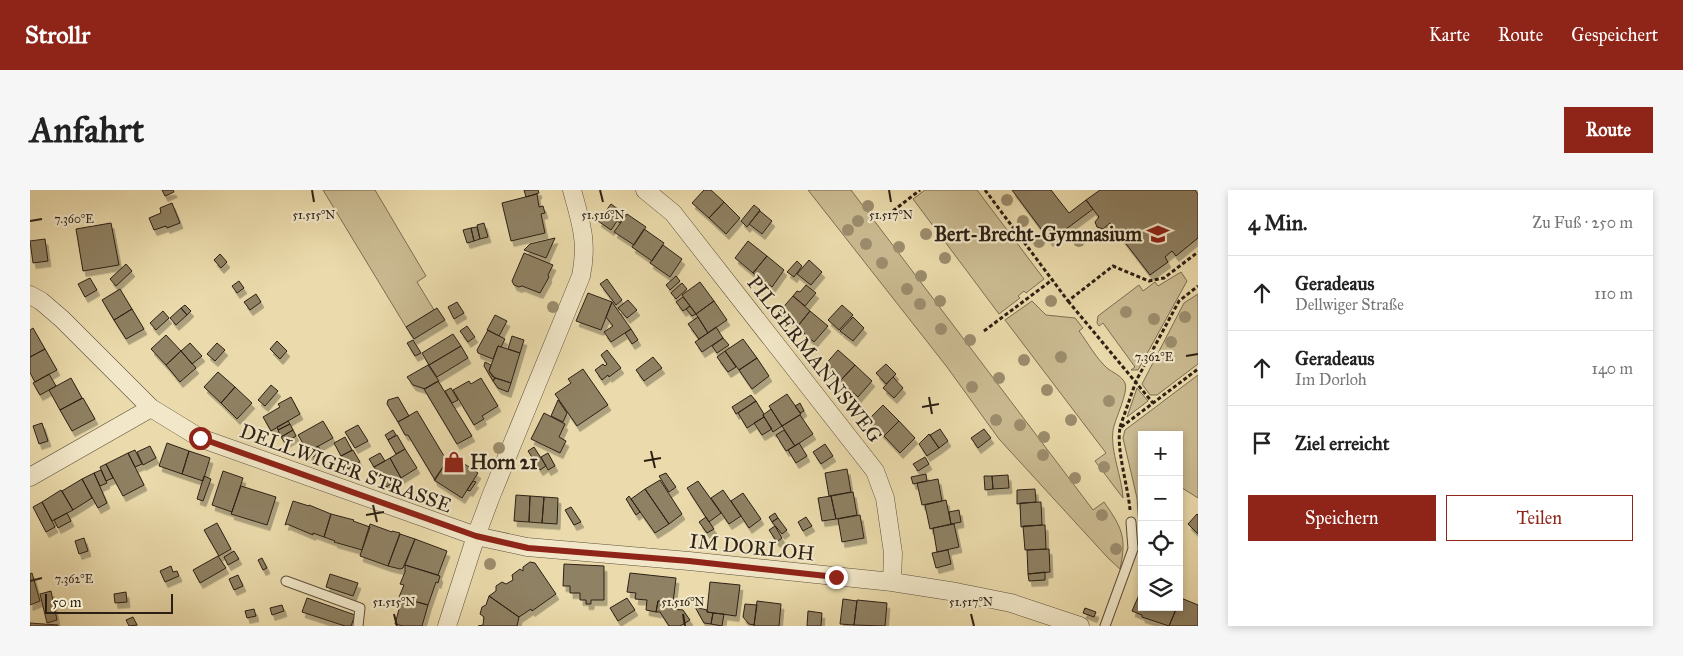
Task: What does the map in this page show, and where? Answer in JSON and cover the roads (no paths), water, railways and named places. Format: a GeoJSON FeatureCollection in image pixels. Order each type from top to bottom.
{"type":"FeatureCollection","features":[{"type":"Feature","properties":{"kind":"street"},"geometry":{"type":"LineString","coordinates":[[447,626],[476,536],[581,276],[585,254],[584,240],[572,190]]}},
{"type":"Feature","properties":{"kind":"street","name":"PILGERMANNSWEG"},"geometry":{"type":"LineString","coordinates":[[645,190],[673,213],[875,471],[886,498],[893,553],[892,582]]}},
{"type":"Feature","properties":{"kind":"street","name":"DELLWIGER STRASSE"},"geometry":{"type":"LineString","coordinates":[[30,295],[41,301],[62,319],[151,408],[200,438],[476,536]]}},
{"type":"Feature","properties":{"kind":"street"},"geometry":{"type":"LineString","coordinates":[[30,477],[151,408]]}},
{"type":"Feature","properties":{"kind":"street","name":"IM DORLOH"},"geometry":{"type":"LineString","coordinates":[[476,536],[528,548],[689,561],[892,582],[1011,603],[1080,626]]}},
{"type":"Feature","properties":{"kind":"lane"},"geometry":{"type":"LineString","coordinates":[[1105,626],[1133,549],[1131,522]]}},
{"type":"Feature","properties":{"kind":"lane"},"geometry":{"type":"LineString","coordinates":[[286,582],[360,608],[358,626]]}},
{"type":"Feature","properties":{"kind":"place","name":"Bert-Brecht-Gymnasium"},"geometry":{"type":"Point","coordinates":[1158,234]}},
{"type":"Feature","properties":{"kind":"place","name":"Horn 21"},"geometry":{"type":"Point","coordinates":[454,462]}}]}
